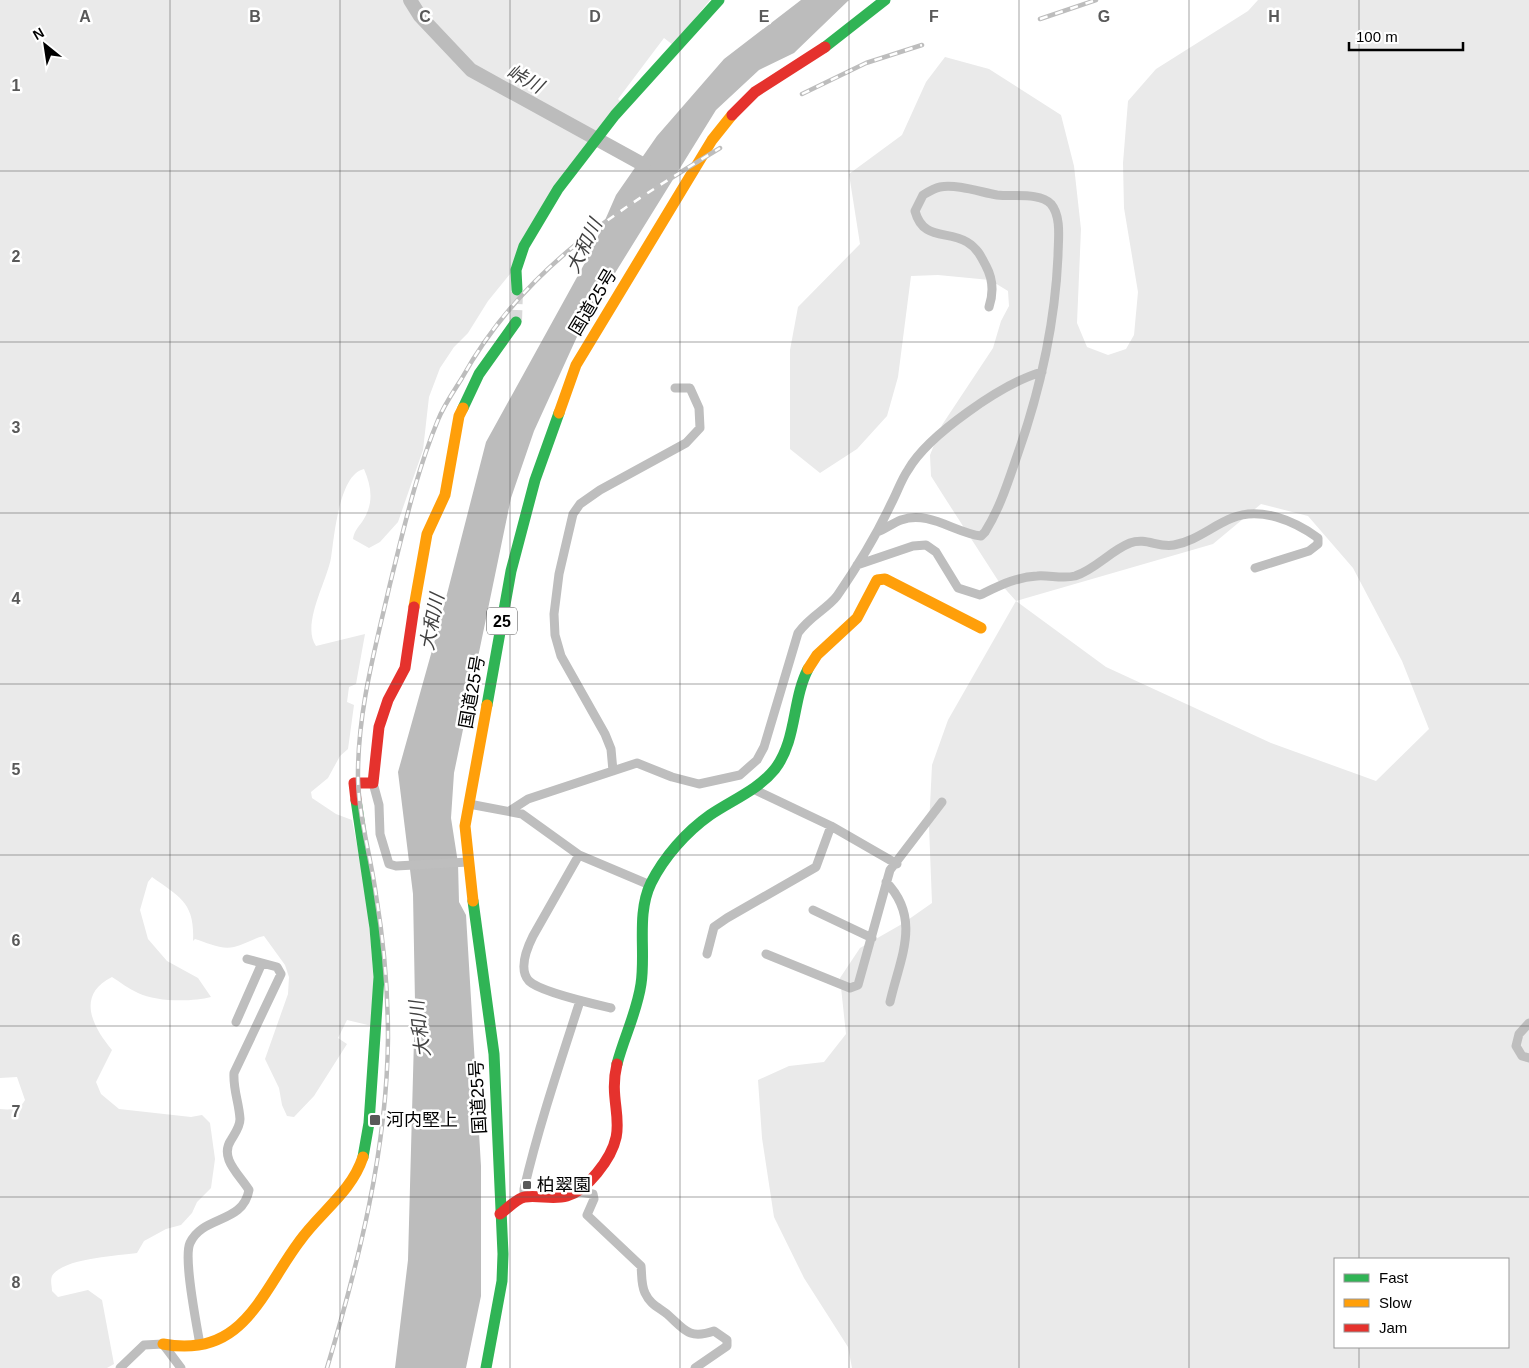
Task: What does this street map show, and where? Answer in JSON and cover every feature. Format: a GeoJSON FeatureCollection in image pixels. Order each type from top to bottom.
{"type":"FeatureCollection","features":[{"type":"Feature","properties":{"kind":"main road"},"geometry":{"type":"LineString","coordinates":[[516,290],[517,267],[530,237],[544,209],[578,160],[651,73],[719,0]]}},
{"type":"Feature","properties":{"kind":"main road","name":"国道25号"},"geometry":{"type":"LineString","coordinates":[[486,1368],[502,1281],[494,1054],[468,862],[465,826],[511,572],[535,480],[576,365],[682,186],[712,140],[734,112],[755,92],[832,43],[885,0]]}},
{"type":"Feature","properties":{"kind":"main road"},"geometry":{"type":"LineString","coordinates":[[163,1344],[185,1348],[200,1345],[226,1334],[243,1322],[279,1278],[299,1239],[347,1187],[360,1164],[367,1139],[377,1030],[379,977],[371,890],[356,806],[354,783],[374,783],[376,737],[384,707],[407,666],[406,648],[427,534],[445,495],[459,416],[479,374],[516,322]]}},
{"type":"Feature","properties":{"kind":"main road"},"geometry":{"type":"LineString","coordinates":[[500,1214],[524,1196],[550,1198],[571,1195],[587,1188],[605,1162],[614,1146],[619,1128],[620,1117],[614,1078],[641,988],[644,966],[644,924],[650,885],[678,845],[702,822],[753,789],[776,768],[784,753],[802,682],[812,661],[822,648],[857,618],[876,580],[885,580],[981,628]]}},
{"type":"Feature","properties":{"kind":"street"},"geometry":{"type":"LineString","coordinates":[[877,532],[901,520],[922,519],[981,536],[992,520],[1005,492],[1024,437],[1042,372],[1056,302],[1058,234],[1056,215],[1051,204],[1040,198],[1002,196],[941,187],[923,195],[915,211],[918,221],[923,227],[930,232],[960,239],[978,250],[991,275],[992,298],[989,307]]}},
{"type":"Feature","properties":{"kind":"street"},"geometry":{"type":"LineString","coordinates":[[511,810],[528,799],[637,763],[672,777],[699,784],[740,775],[757,760],[764,747],[798,633],[807,620],[836,597],[877,532],[908,468],[924,450],[987,398],[1026,376],[1042,372]]}},
{"type":"Feature","properties":{"kind":"street"},"geometry":{"type":"LineString","coordinates":[[613,771],[611,750],[605,734],[561,656],[555,635],[554,614],[559,574],[572,514],[580,504],[643,466],[686,443],[700,428],[699,408],[690,388],[675,388]]}},
{"type":"Feature","properties":{"kind":"street"},"geometry":{"type":"LineString","coordinates":[[857,565],[913,546],[926,545],[936,552],[958,588],[980,595],[1012,580],[1034,576],[1075,576],[1128,544],[1139,540],[1163,546],[1187,542],[1233,517],[1249,514],[1284,519],[1318,538],[1318,544],[1309,551],[1255,568]]}},
{"type":"Feature","properties":{"kind":"street"},"geometry":{"type":"LineString","coordinates":[[374,783],[379,805],[380,834],[389,864],[396,866],[468,862]]}},
{"type":"Feature","properties":{"kind":"street"},"geometry":{"type":"LineString","coordinates":[[753,789],[831,826],[896,864]]}},
{"type":"Feature","properties":{"kind":"street"},"geometry":{"type":"LineString","coordinates":[[766,954],[850,988],[858,985],[890,870],[942,802]]}},
{"type":"Feature","properties":{"kind":"street"},"geometry":{"type":"LineString","coordinates":[[469,804],[511,810],[522,814],[579,855],[650,885]]}},
{"type":"Feature","properties":{"kind":"street"},"geometry":{"type":"LineString","coordinates":[[707,954],[714,927],[816,866],[831,826]]}},
{"type":"Feature","properties":{"kind":"street"},"geometry":{"type":"LineString","coordinates":[[579,855],[533,936],[527,949],[524,968],[528,980],[535,985],[580,1001],[611,1008]]}},
{"type":"Feature","properties":{"kind":"street"},"geometry":{"type":"LineString","coordinates":[[886,882],[898,894],[908,923],[890,1002]]}},
{"type":"Feature","properties":{"kind":"street"},"geometry":{"type":"LineString","coordinates":[[813,910],[872,938]]}},
{"type":"Feature","properties":{"kind":"street"},"geometry":{"type":"LineString","coordinates":[[200,1345],[189,1281],[189,1244],[199,1230],[237,1212],[247,1202],[249,1190],[227,1160],[226,1147],[238,1128],[240,1120],[233,1088],[234,1072],[280,974],[277,967],[246,959]]}},
{"type":"Feature","properties":{"kind":"street"},"geometry":{"type":"LineString","coordinates":[[236,1022],[262,963]]}},
{"type":"Feature","properties":{"kind":"street"},"geometry":{"type":"LineString","coordinates":[[524,1196],[537,1132],[554,1087],[580,1001]]}},
{"type":"Feature","properties":{"kind":"street"},"geometry":{"type":"LineString","coordinates":[[1529,1023],[1519,1034],[1516,1046],[1522,1056],[1529,1058]]}},
{"type":"Feature","properties":{"kind":"street"},"geometry":{"type":"LineString","coordinates":[[578,1192],[593,1194],[594,1199],[587,1215],[641,1266],[642,1286],[652,1305],[667,1315],[678,1327],[693,1334],[714,1331],[727,1340],[727,1346],[694,1368]]}},
{"type":"Feature","properties":{"kind":"street"},"geometry":{"type":"LineString","coordinates":[[120,1368],[144,1344],[163,1344],[181,1368]]}},
{"type":"Feature","properties":{"kind":"shaded area"},"geometry":{"type":"Polygon","coordinates":[[[0,0],[710,0],[673,45],[664,38],[618,99],[622,103],[557,185],[515,268],[488,301],[468,333],[454,347],[440,368],[429,397],[423,450],[398,522],[380,542],[369,548],[353,539],[356,530],[366,515],[370,502],[369,483],[364,469],[356,473],[343,494],[336,522],[329,568],[313,615],[312,637],[316,646],[365,634],[356,684],[349,687],[347,702],[354,705],[348,749],[340,756],[328,778],[311,792],[312,798],[336,814],[352,820],[367,895],[374,985],[372,1026],[347,1020],[338,1038],[347,1044],[314,1096],[294,1117],[287,1116],[282,1105],[279,1088],[265,1059],[288,994],[289,977],[285,965],[264,936],[229,948],[215,946],[195,939],[193,941],[191,918],[184,902],[152,877],[148,882],[140,910],[148,939],[167,961],[198,978],[211,997],[184,1000],[154,998],[135,991],[112,977],[101,984],[94,993],[91,1011],[94,1021],[98,1031],[112,1050],[96,1082],[101,1094],[119,1109],[191,1117],[202,1115],[210,1123],[215,1159],[211,1188],[197,1202],[192,1213],[181,1225],[166,1229],[144,1241],[137,1253],[78,1262],[67,1265],[52,1276],[52,1291],[58,1297],[88,1290],[102,1300],[114,1364],[107,1368],[0,1368],[0,1109],[18,1108],[25,1100],[17,1077],[0,1078],[0,0]]]}},
{"type":"Feature","properties":{"kind":"shaded area"},"geometry":{"type":"Polygon","coordinates":[[[1258,0],[1529,0],[1529,1368],[852,1368],[848,1347],[804,1278],[774,1217],[762,1138],[758,1080],[789,1066],[824,1062],[846,1034],[840,978],[860,948],[902,924],[932,903],[929,826],[932,765],[948,720],[1016,601],[999,582],[931,476],[930,455],[942,425],[993,348],[1001,321],[1009,306],[1008,291],[990,280],[938,275],[911,276],[898,377],[887,416],[857,449],[820,473],[790,449],[790,350],[798,307],[860,244],[849,174],[902,135],[926,82],[945,57],[989,69],[1061,115],[1074,166],[1081,229],[1077,323],[1087,347],[1108,355],[1126,349],[1134,335],[1138,292],[1124,208],[1123,163],[1128,101],[1156,69],[1248,11],[1258,0]],[[1261,504],[1213,544],[1016,601],[1106,667],[1271,743],[1376,781],[1429,729],[1402,661],[1353,568],[1308,516],[1261,504]]]}},
{"type":"Feature","properties":{"kind":"water","name":"大和川"},"geometry":{"type":"Polygon","coordinates":[[[801,0],[849,0],[794,53],[759,70],[716,110],[581,328],[534,431],[511,498],[454,773],[451,818],[458,863],[459,902],[466,915],[481,1166],[481,1296],[466,1368],[395,1368],[408,1260],[415,1002],[413,894],[398,772],[438,629],[486,442],[592,250],[616,195],[657,136],[724,59],[801,0]]]}},
{"type":"Feature","properties":{"kind":"waterway","name":"峠川"},"geometry":{"type":"LineString","coordinates":[[410,0],[420,16],[471,70],[644,165]]}},
{"type":"Feature","properties":{"kind":"tunnel"},"geometry":{"type":"LineString","coordinates":[[516,322],[517,290]]}},
{"type":"Feature","properties":{"kind":"railway"},"geometry":{"type":"LineString","coordinates":[[1040,19],[1096,0]]}},
{"type":"Feature","properties":{"kind":"railway"},"geometry":{"type":"LineString","coordinates":[[802,94],[866,63],[922,45]]}},
{"type":"Feature","properties":{"kind":"railway"},"geometry":{"type":"LineString","coordinates":[[327,1368],[350,1287],[369,1205],[383,1122],[386,1080],[388,1020],[385,966],[379,913],[359,795],[358,755],[360,730],[368,681],[379,633],[423,460],[446,404],[487,339],[514,304],[543,273],[575,245],[644,195],[720,148]]}},
{"type":"Feature","properties":{"kind":"traffic: fast"},"geometry":{"type":"LineString","coordinates":[[517,290],[516,270],[524,246],[558,189],[615,115],[719,0]]}},
{"type":"Feature","properties":{"kind":"traffic: fast"},"geometry":{"type":"LineString","coordinates":[[825,47],[885,0]]}},
{"type":"Feature","properties":{"kind":"traffic: fast"},"geometry":{"type":"LineString","coordinates":[[463,408],[479,374],[516,322]]}},
{"type":"Feature","properties":{"kind":"traffic: fast"},"geometry":{"type":"LineString","coordinates":[[487,705],[511,571],[535,480],[559,413]]}},
{"type":"Feature","properties":{"kind":"traffic: fast"},"geometry":{"type":"LineString","coordinates":[[617,1064],[641,984],[644,907],[651,883],[669,855],[692,829],[710,815],[753,789],[775,769],[787,746],[799,694],[808,669]]}},
{"type":"Feature","properties":{"kind":"traffic: fast"},"geometry":{"type":"LineString","coordinates":[[356,800],[375,928],[379,977],[369,1123],[363,1157]]}},
{"type":"Feature","properties":{"kind":"traffic: fast"},"geometry":{"type":"LineString","coordinates":[[473,901],[494,1054],[503,1254],[502,1281],[486,1368]]}},
{"type":"Feature","properties":{"kind":"traffic: slow"},"geometry":{"type":"LineString","coordinates":[[559,413],[576,365],[712,140],[732,115]]}},
{"type":"Feature","properties":{"kind":"traffic: slow"},"geometry":{"type":"LineString","coordinates":[[414,607],[427,534],[445,495],[459,416],[463,408]]}},
{"type":"Feature","properties":{"kind":"traffic: slow"},"geometry":{"type":"LineString","coordinates":[[808,669],[817,655],[857,618],[877,580],[885,579],[981,628]]}},
{"type":"Feature","properties":{"kind":"traffic: slow"},"geometry":{"type":"LineString","coordinates":[[473,901],[465,826],[487,705]]}},
{"type":"Feature","properties":{"kind":"traffic: slow"},"geometry":{"type":"LineString","coordinates":[[163,1344],[190,1346],[213,1342],[231,1332],[247,1318],[307,1231],[351,1181],[363,1157]]}},
{"type":"Feature","properties":{"kind":"traffic: jam"},"geometry":{"type":"LineString","coordinates":[[732,115],[755,92],[825,47]]}},
{"type":"Feature","properties":{"kind":"traffic: jam"},"geometry":{"type":"LineString","coordinates":[[356,800],[354,783],[373,783],[379,727],[388,700],[405,668],[414,607]]}},
{"type":"Feature","properties":{"kind":"traffic: jam"},"geometry":{"type":"LineString","coordinates":[[500,1214],[522,1198],[556,1198],[572,1194],[584,1187],[597,1173],[615,1143],[617,1130],[615,1094],[617,1064]]}},
{"type":"Feature","properties":{"kind":"place","name":"河内堅上"},"geometry":{"type":"Point","coordinates":[375,1120]}},
{"type":"Feature","properties":{"kind":"place","name":"柏翠園"},"geometry":{"type":"Point","coordinates":[527,1185]}}]}
